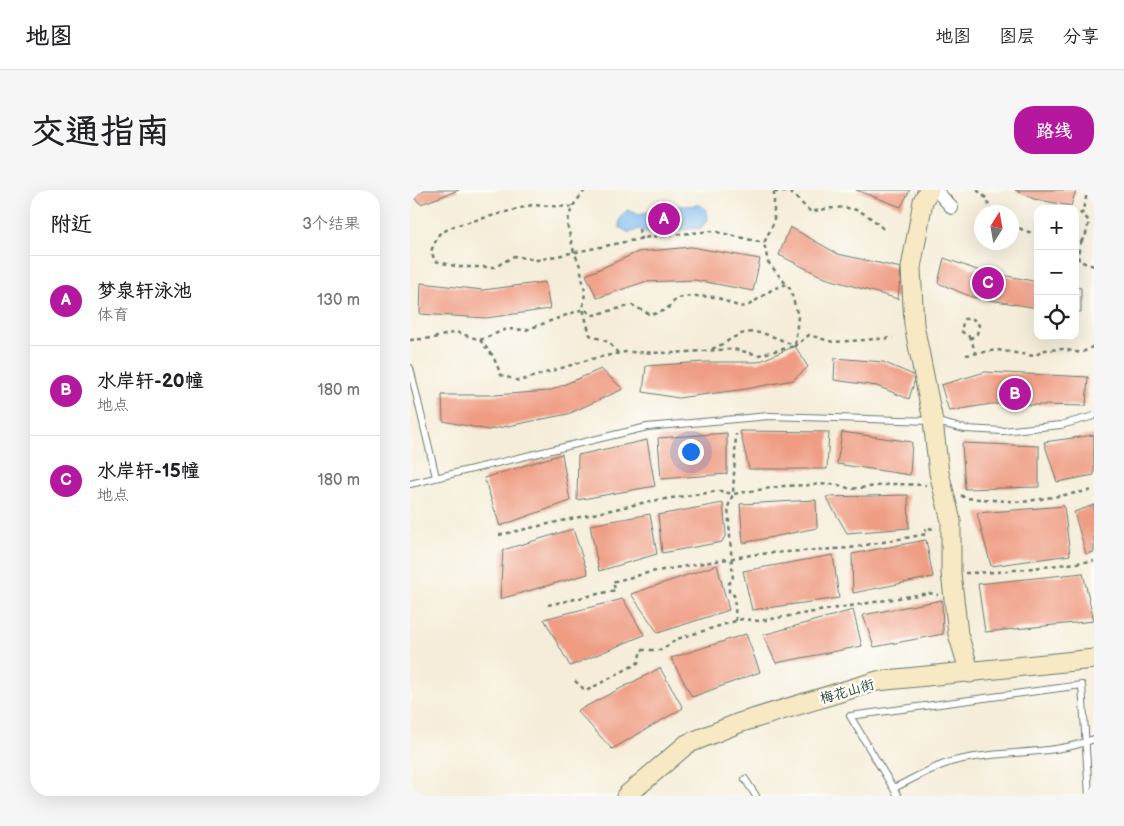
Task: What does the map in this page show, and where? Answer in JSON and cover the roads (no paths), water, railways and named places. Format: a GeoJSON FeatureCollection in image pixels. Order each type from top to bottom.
{"type":"FeatureCollection","features":[{"type":"Feature","properties":{"kind":"street"},"geometry":{"type":"LineString","coordinates":[[929,190],[924,201],[911,268],[914,325],[933,421],[942,484],[951,523],[951,573],[958,634],[970,673]]}},
{"type":"Feature","properties":{"kind":"street"},"geometry":{"type":"LineString","coordinates":[[936,190],[952,208]]}},
{"type":"Feature","properties":{"kind":"street","name":"梅花山街"},"geometry":{"type":"LineString","coordinates":[[626,796],[687,744],[738,723],[877,681],[1094,659]]}},
{"type":"Feature","properties":{"kind":"lane"},"geometry":{"type":"LineString","coordinates":[[410,368],[436,477]]}},
{"type":"Feature","properties":{"kind":"lane"},"geometry":{"type":"LineString","coordinates":[[410,484],[648,427],[769,416],[933,421],[965,429],[1003,432],[1061,425],[1094,416]]}},
{"type":"Feature","properties":{"kind":"lane"},"geometry":{"type":"LineString","coordinates":[[898,796],[850,716],[1082,685],[1084,743],[1089,796]]}},
{"type":"Feature","properties":{"kind":"lane"},"geometry":{"type":"LineString","coordinates":[[894,788],[953,761],[1084,743],[1094,739]]}},
{"type":"Feature","properties":{"kind":"lane"},"geometry":{"type":"LineString","coordinates":[[745,779],[756,796]]}},
{"type":"Feature","properties":{"kind":"water"},"geometry":{"type":"Polygon","coordinates":[[[701,205],[707,211],[708,220],[701,228],[648,233],[639,229],[629,233],[619,227],[620,218],[627,210],[640,215],[659,207],[701,205]]]}},
{"type":"Feature","properties":{"kind":"place","name":"梦泉轩泳池"},"geometry":{"type":"Point","coordinates":[664,219]}},
{"type":"Feature","properties":{"kind":"place","name":"水岸轩-15幢"},"geometry":{"type":"Point","coordinates":[988,283]}},
{"type":"Feature","properties":{"kind":"place","name":"水岸轩-20幢"},"geometry":{"type":"Point","coordinates":[1015,394]}}]}
